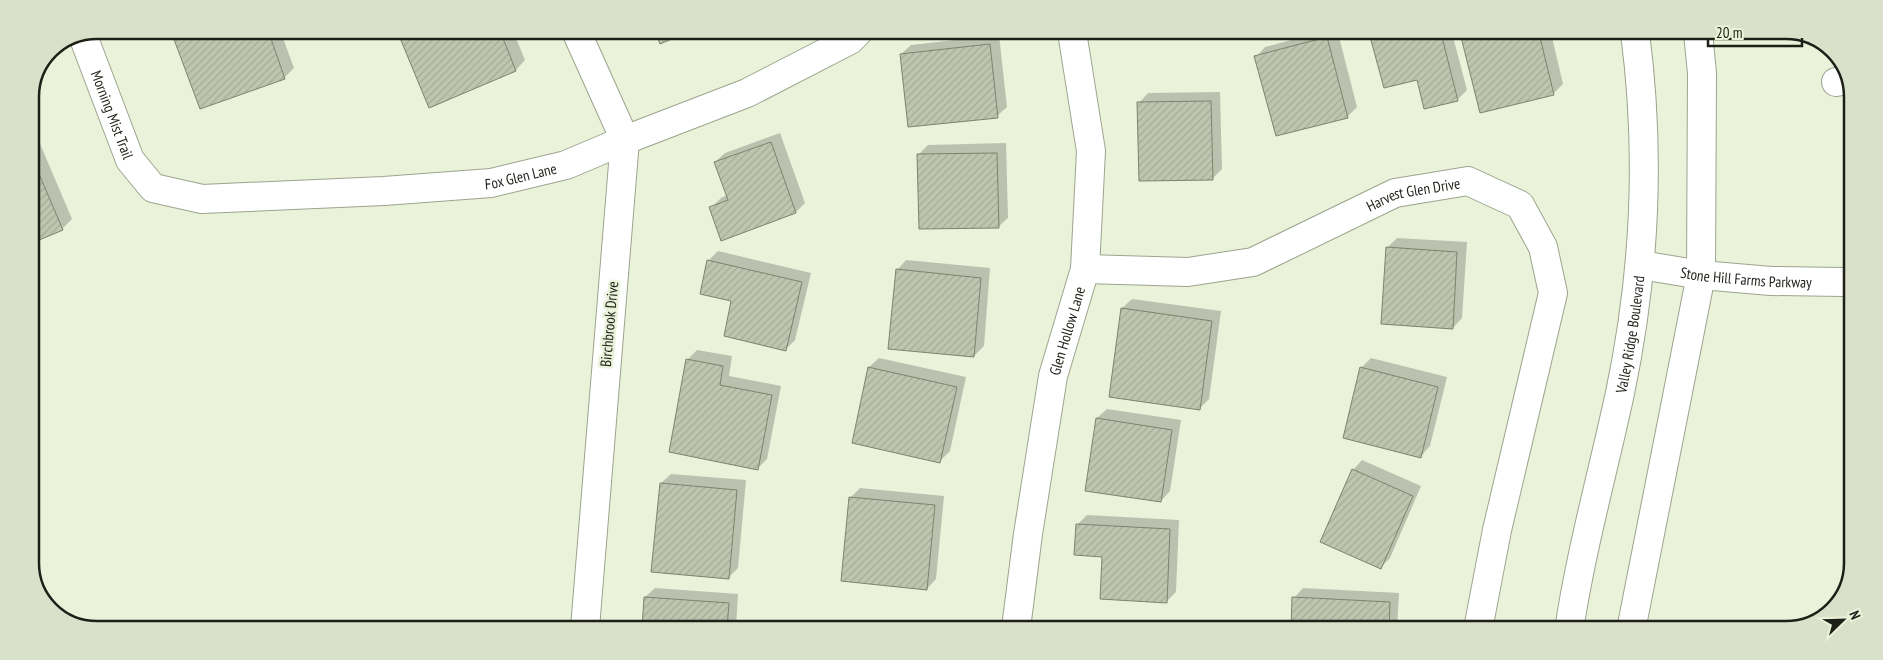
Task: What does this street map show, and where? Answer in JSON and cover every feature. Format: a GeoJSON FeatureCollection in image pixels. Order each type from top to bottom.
{"type":"FeatureCollection","features":[{"type":"Feature","properties":{"kind":"street","name":"Birchbrook Drive"},"geometry":{"type":"LineString","coordinates":[[580,39],[624,140],[586,621]]}},
{"type":"Feature","properties":{"kind":"street","name":"Fox Glen Lane"},"geometry":{"type":"LineString","coordinates":[[153,188],[202,199],[384,192],[491,183],[566,165],[747,92],[851,39]]}},
{"type":"Feature","properties":{"kind":"street","name":"Glen Hollow Lane"},"geometry":{"type":"LineString","coordinates":[[1017,621],[1028,534],[1053,376],[1085,269],[1091,151],[1073,39]]}},
{"type":"Feature","properties":{"kind":"street","name":"Valley Ridge Boulevard"},"geometry":{"type":"LineString","coordinates":[[1570,621],[1576,584],[1620,392],[1641,265],[1645,184],[1643,115],[1636,39]]}},
{"type":"Feature","properties":{"kind":"street"},"geometry":{"type":"LineString","coordinates":[[1633,621],[1701,275],[1702,73],[1699,39]]}},
{"type":"Feature","properties":{"kind":"street","name":"Morning Mist Trail"},"geometry":{"type":"LineString","coordinates":[[84,41],[130,160],[153,188]]}},
{"type":"Feature","properties":{"kind":"street","name":"Harvest Glen Drive"},"geometry":{"type":"LineString","coordinates":[[1085,269],[1188,272],[1253,262],[1395,193],[1468,181],[1520,205],[1542,247],[1553,293],[1497,530],[1480,621]]}},
{"type":"Feature","properties":{"kind":"street","name":"Stone Hill Farms Parkway"},"geometry":{"type":"LineString","coordinates":[[1641,265],[1701,275],[1771,282],[1844,281]]}},
{"type":"Feature","properties":{"kind":"building"},"geometry":{"type":"Polygon","coordinates":[[[174,39],[271,39],[285,79],[200,109],[174,39]]]}},
{"type":"Feature","properties":{"kind":"building"},"geometry":{"type":"Polygon","coordinates":[[[400,39],[503,39],[516,71],[429,108],[400,39]]]}},
{"type":"Feature","properties":{"kind":"building"},"geometry":{"type":"Polygon","coordinates":[[[658,39],[672,39],[660,44],[658,39]]]}},
{"type":"Feature","properties":{"kind":"building"},"geometry":{"type":"Polygon","coordinates":[[[1319,39],[1328,39],[1348,118],[1276,136],[1254,56],[1319,39]]]}},
{"type":"Feature","properties":{"kind":"building"},"geometry":{"type":"Polygon","coordinates":[[[1371,39],[1442,39],[1458,101],[1424,109],[1417,80],[1384,88],[1371,39]]]}},
{"type":"Feature","properties":{"kind":"building"},"geometry":{"type":"Polygon","coordinates":[[[1462,39],[1540,39],[1554,95],[1480,113],[1462,39]]]}},
{"type":"Feature","properties":{"kind":"building"},"geometry":{"type":"Polygon","coordinates":[[[990,44],[998,118],[908,127],[900,54],[990,44]]]}},
{"type":"Feature","properties":{"kind":"building"},"geometry":{"type":"Polygon","coordinates":[[[1211,101],[1213,180],[1139,181],[1137,102],[1211,101]]]}},
{"type":"Feature","properties":{"kind":"building"},"geometry":{"type":"Polygon","coordinates":[[[771,142],[796,213],[721,241],[709,207],[728,200],[714,162],[771,142]]]}},
{"type":"Feature","properties":{"kind":"building"},"geometry":{"type":"Polygon","coordinates":[[[997,153],[999,228],[919,229],[917,154],[997,153]]]}},
{"type":"Feature","properties":{"kind":"building"},"geometry":{"type":"Polygon","coordinates":[[[39,174],[63,230],[39,240],[39,174]]]}},
{"type":"Feature","properties":{"kind":"building"},"geometry":{"type":"Polygon","coordinates":[[[1386,247],[1457,252],[1453,329],[1381,324],[1386,247]]]}},
{"type":"Feature","properties":{"kind":"building"},"geometry":{"type":"Polygon","coordinates":[[[707,260],[802,282],[786,351],[724,336],[731,301],[700,294],[707,260]]]}},
{"type":"Feature","properties":{"kind":"building"},"geometry":{"type":"Polygon","coordinates":[[[896,269],[981,278],[974,357],[888,349],[896,269]]]}},
{"type":"Feature","properties":{"kind":"building"},"geometry":{"type":"Polygon","coordinates":[[[1121,308],[1212,321],[1200,410],[1109,397],[1121,308]]]}},
{"type":"Feature","properties":{"kind":"building"},"geometry":{"type":"Polygon","coordinates":[[[686,359],[723,366],[720,385],[772,395],[758,470],[669,452],[686,359]]]}},
{"type":"Feature","properties":{"kind":"building"},"geometry":{"type":"Polygon","coordinates":[[[868,367],[957,387],[940,463],[852,443],[868,367]]]}},
{"type":"Feature","properties":{"kind":"building"},"geometry":{"type":"Polygon","coordinates":[[[1360,367],[1438,387],[1421,458],[1343,438],[1360,367]]]}},
{"type":"Feature","properties":{"kind":"building"},"geometry":{"type":"Polygon","coordinates":[[[1096,418],[1172,430],[1161,502],[1085,491],[1096,418]]]}},
{"type":"Feature","properties":{"kind":"building"},"geometry":{"type":"Polygon","coordinates":[[[1352,469],[1413,496],[1381,569],[1320,542],[1352,469]]]}},
{"type":"Feature","properties":{"kind":"building"},"geometry":{"type":"Polygon","coordinates":[[[660,483],[737,490],[729,579],[651,572],[660,483]]]}},
{"type":"Feature","properties":{"kind":"building"},"geometry":{"type":"Polygon","coordinates":[[[849,497],[935,505],[927,590],[841,581],[849,497]]]}},
{"type":"Feature","properties":{"kind":"building"},"geometry":{"type":"Polygon","coordinates":[[[1076,524],[1170,529],[1167,603],[1100,599],[1102,557],[1074,555],[1076,524]]]}},
{"type":"Feature","properties":{"kind":"building"},"geometry":{"type":"Polygon","coordinates":[[[644,597],[729,603],[728,621],[642,621],[644,597]]]}},
{"type":"Feature","properties":{"kind":"building"},"geometry":{"type":"Polygon","coordinates":[[[1292,597],[1390,602],[1389,621],[1291,621],[1292,597]]]}}]}
